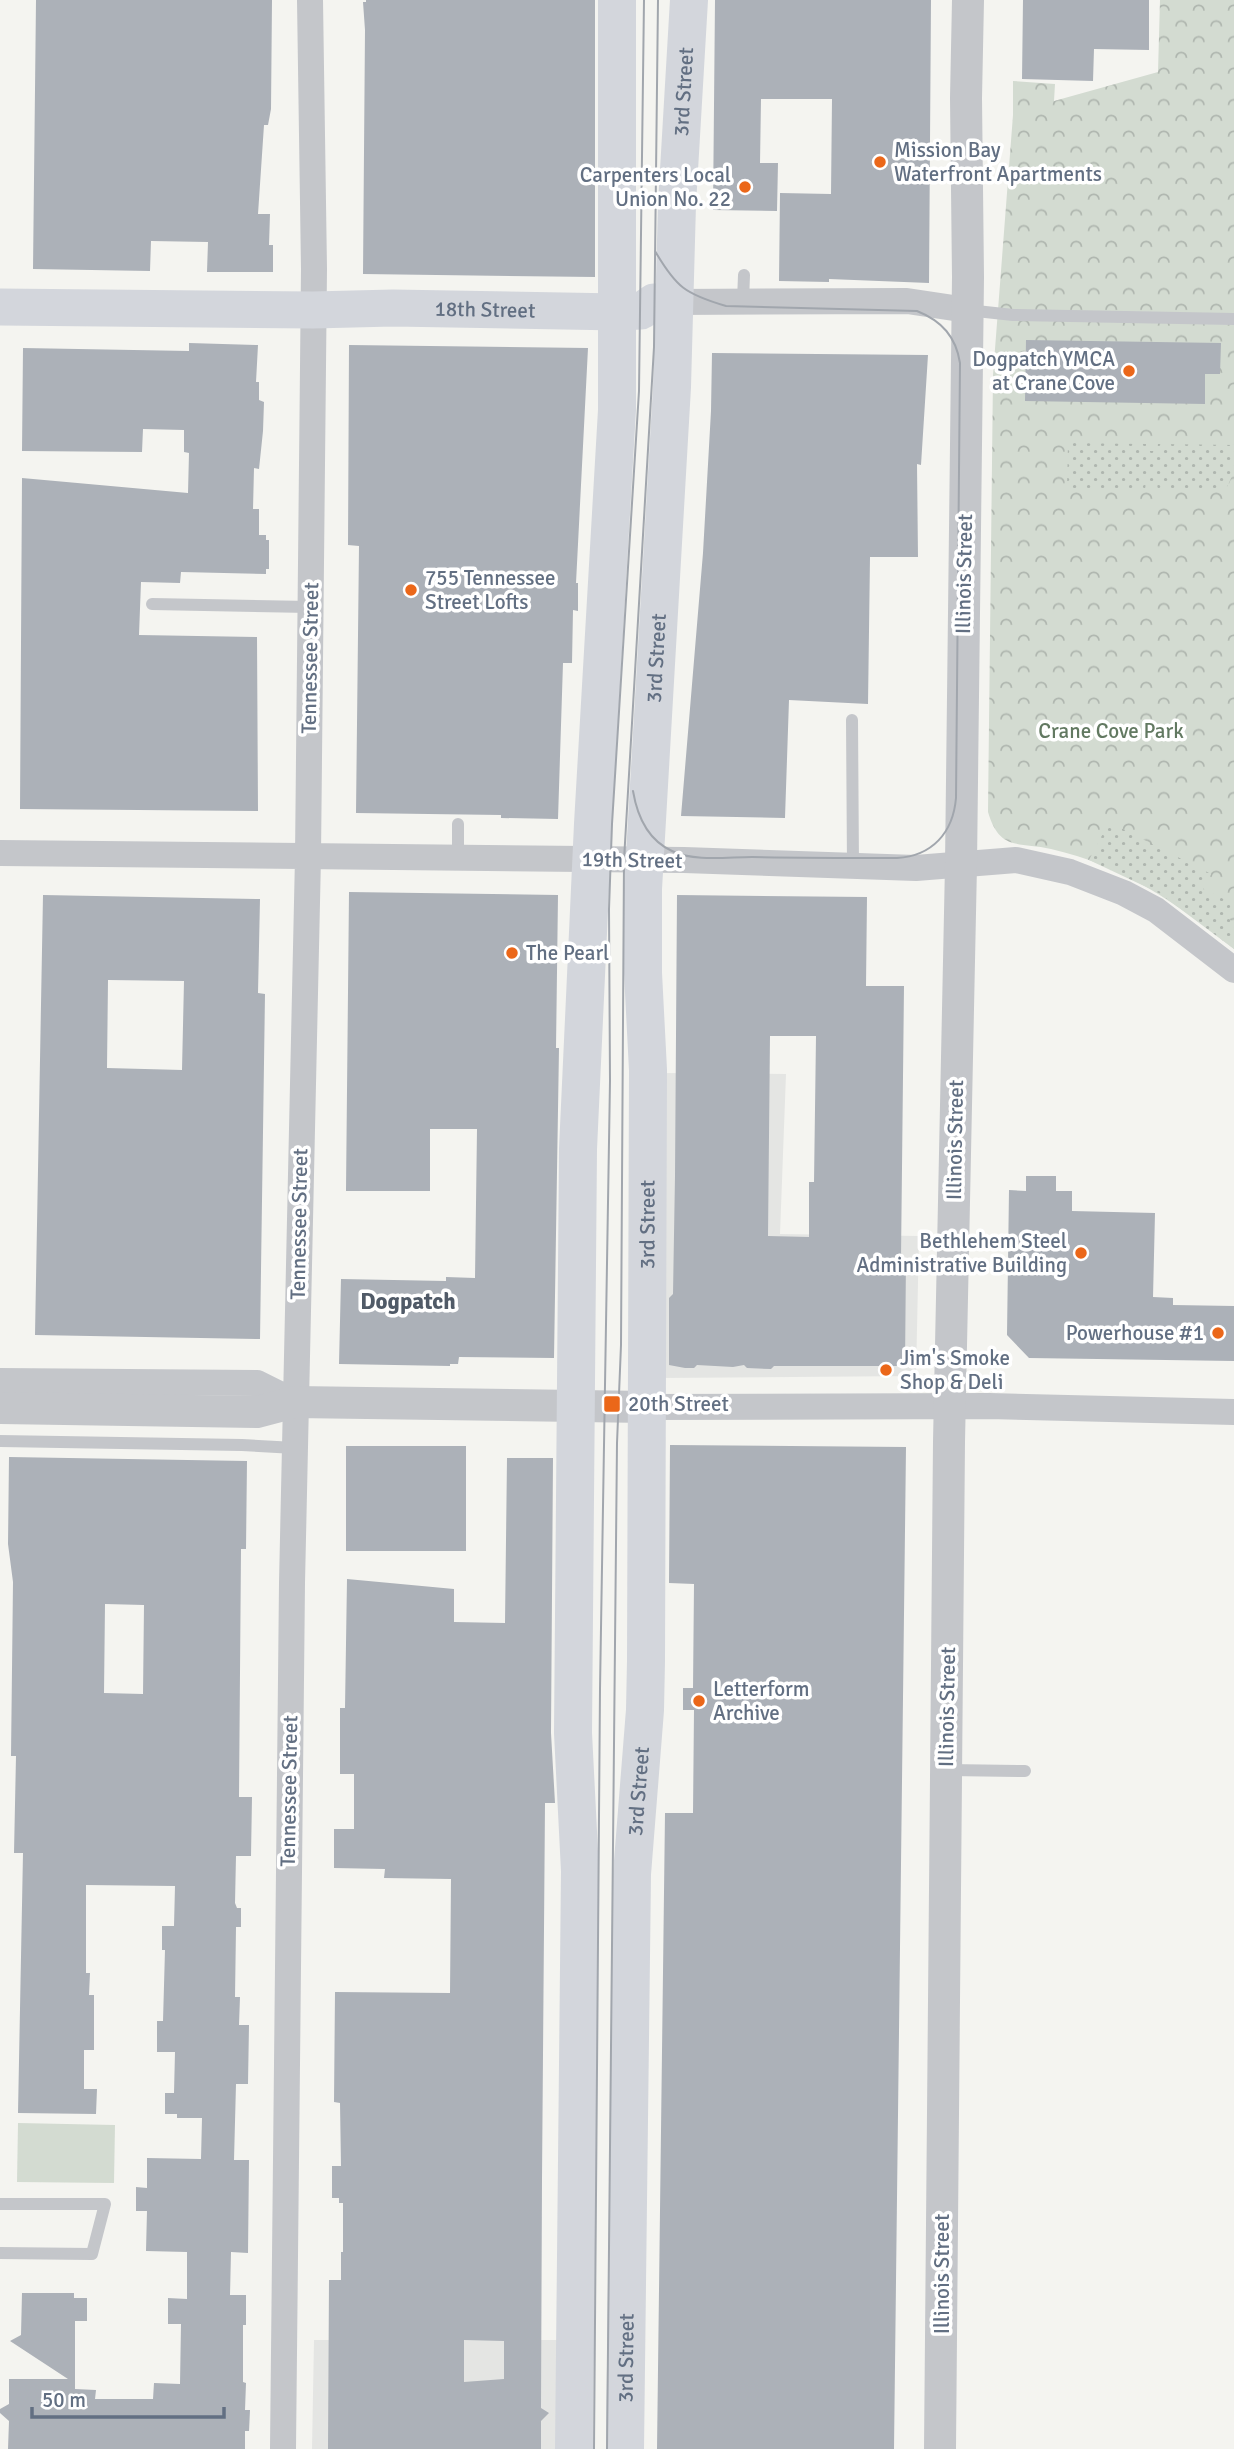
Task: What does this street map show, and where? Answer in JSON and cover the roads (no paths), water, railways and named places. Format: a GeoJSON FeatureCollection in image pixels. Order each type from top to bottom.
{"type":"FeatureCollection","features":[{"type":"Feature","properties":{"kind":"main road"},"geometry":{"type":"LineString","coordinates":[[574,2449],[580,1871],[573,1733],[578,1149],[617,422],[617,0]]}},
{"type":"Feature","properties":{"kind":"main road","name":"3rd Street"},"geometry":{"type":"LineString","coordinates":[[625,2449],[632,1874],[645,1710],[648,1070],[643,973],[644,860],[671,401],[676,218],[690,0]]}},
{"type":"Feature","properties":{"kind":"main road","name":"18th Street"},"geometry":{"type":"LineString","coordinates":[[0,307],[313,310],[393,308],[619,312],[641,311],[654,302],[674,302]]}},
{"type":"Feature","properties":{"kind":"street","name":"Tennessee Street"},"geometry":{"type":"LineString","coordinates":[[283,2449],[286,1948],[308,857],[313,310],[310,0]]}},
{"type":"Feature","properties":{"kind":"street","name":"Illinois Street"},"geometry":{"type":"LineString","coordinates":[[940,2449],[950,1407],[961,864],[968,0]]}},
{"type":"Feature","properties":{"kind":"street","name":"18th Street"},"geometry":{"type":"LineString","coordinates":[[674,302],[907,301],[967,310]]}},
{"type":"Feature","properties":{"kind":"street","name":"19th Street"},"geometry":{"type":"LineString","coordinates":[[0,853],[592,859],[916,868],[1016,860],[1044,864],[1096,881],[1156,910],[1234,970]]}},
{"type":"Feature","properties":{"kind":"street"},"geometry":{"type":"LineString","coordinates":[[0,1381],[257,1383],[295,1402]]}},
{"type":"Feature","properties":{"kind":"street"},"geometry":{"type":"LineString","coordinates":[[0,1408],[257,1412],[295,1402],[1234,1412]]}},
{"type":"Feature","properties":{"kind":"lane"},"geometry":{"type":"LineString","coordinates":[[743,301],[744,275]]}},
{"type":"Feature","properties":{"kind":"lane"},"geometry":{"type":"LineString","coordinates":[[967,310],[1013,315],[1234,319]]}},
{"type":"Feature","properties":{"kind":"lane"},"geometry":{"type":"LineString","coordinates":[[152,604],[310,607]]}},
{"type":"Feature","properties":{"kind":"lane"},"geometry":{"type":"LineString","coordinates":[[852,720],[853,867]]}},
{"type":"Feature","properties":{"kind":"lane"},"geometry":{"type":"LineString","coordinates":[[457,824],[458,858]]}},
{"type":"Feature","properties":{"kind":"lane"},"geometry":{"type":"LineString","coordinates":[[0,1441],[295,1448]]}},
{"type":"Feature","properties":{"kind":"lane"},"geometry":{"type":"LineString","coordinates":[[946,1770],[1025,1771]]}},
{"type":"Feature","properties":{"kind":"lane"},"geometry":{"type":"LineString","coordinates":[[0,2204],[105,2204],[92,2254],[0,2253]]}},
{"type":"Feature","properties":{"kind":"tram line"},"geometry":{"type":"LineString","coordinates":[[594,2449],[600,1689],[610,1081],[609,909],[639,391],[644,0]]}},
{"type":"Feature","properties":{"kind":"tram line"},"geometry":{"type":"LineString","coordinates":[[607,2449],[617,1443],[621,1345],[624,860],[654,347],[658,0]]}},
{"type":"Feature","properties":{"kind":"tram line"},"geometry":{"type":"LineString","coordinates":[[633,791],[641,818],[656,840],[681,854],[711,858],[909,856],[921,853],[939,840],[950,822],[956,798],[960,363],[955,345],[941,325],[917,311],[726,306],[683,288],[669,273],[655,251]]}},
{"type":"Feature","properties":{"kind":"place","name":"Mission Bay Waterfront Apartments"},"geometry":{"type":"Point","coordinates":[880,162]}},
{"type":"Feature","properties":{"kind":"place","name":"Carpenters Local Union No. 22"},"geometry":{"type":"Point","coordinates":[745,187]}},
{"type":"Feature","properties":{"kind":"place","name":"Dogpatch YMCA at Crane Cove"},"geometry":{"type":"Point","coordinates":[1129,371]}},
{"type":"Feature","properties":{"kind":"place","name":"755 Tennessee Street Lofts"},"geometry":{"type":"Point","coordinates":[411,590]}},
{"type":"Feature","properties":{"kind":"place","name":"The Pearl"},"geometry":{"type":"Point","coordinates":[512,953]}},
{"type":"Feature","properties":{"kind":"place","name":"Bethlehem Steel Administrative Building"},"geometry":{"type":"Point","coordinates":[1081,1253]}},
{"type":"Feature","properties":{"kind":"place","name":"Powerhouse #1"},"geometry":{"type":"Point","coordinates":[1218,1333]}},
{"type":"Feature","properties":{"kind":"place","name":"Jim's Smoke Shop & Deli"},"geometry":{"type":"Point","coordinates":[886,1370]}},
{"type":"Feature","properties":{"kind":"place","name":"20th Street"},"geometry":{"type":"Point","coordinates":[612,1404]}},
{"type":"Feature","properties":{"kind":"place","name":"Letterform Archive"},"geometry":{"type":"Point","coordinates":[699,1701]}},
{"type":"Feature","properties":{"kind":"district","name":"Dogpatch"},"geometry":{"type":"Point","coordinates":[408,1301]}},
{"type":"Feature","properties":{"kind":"park label","name":"Crane Cove Park"},"geometry":{"type":"Point","coordinates":[1111,731]}}]}
